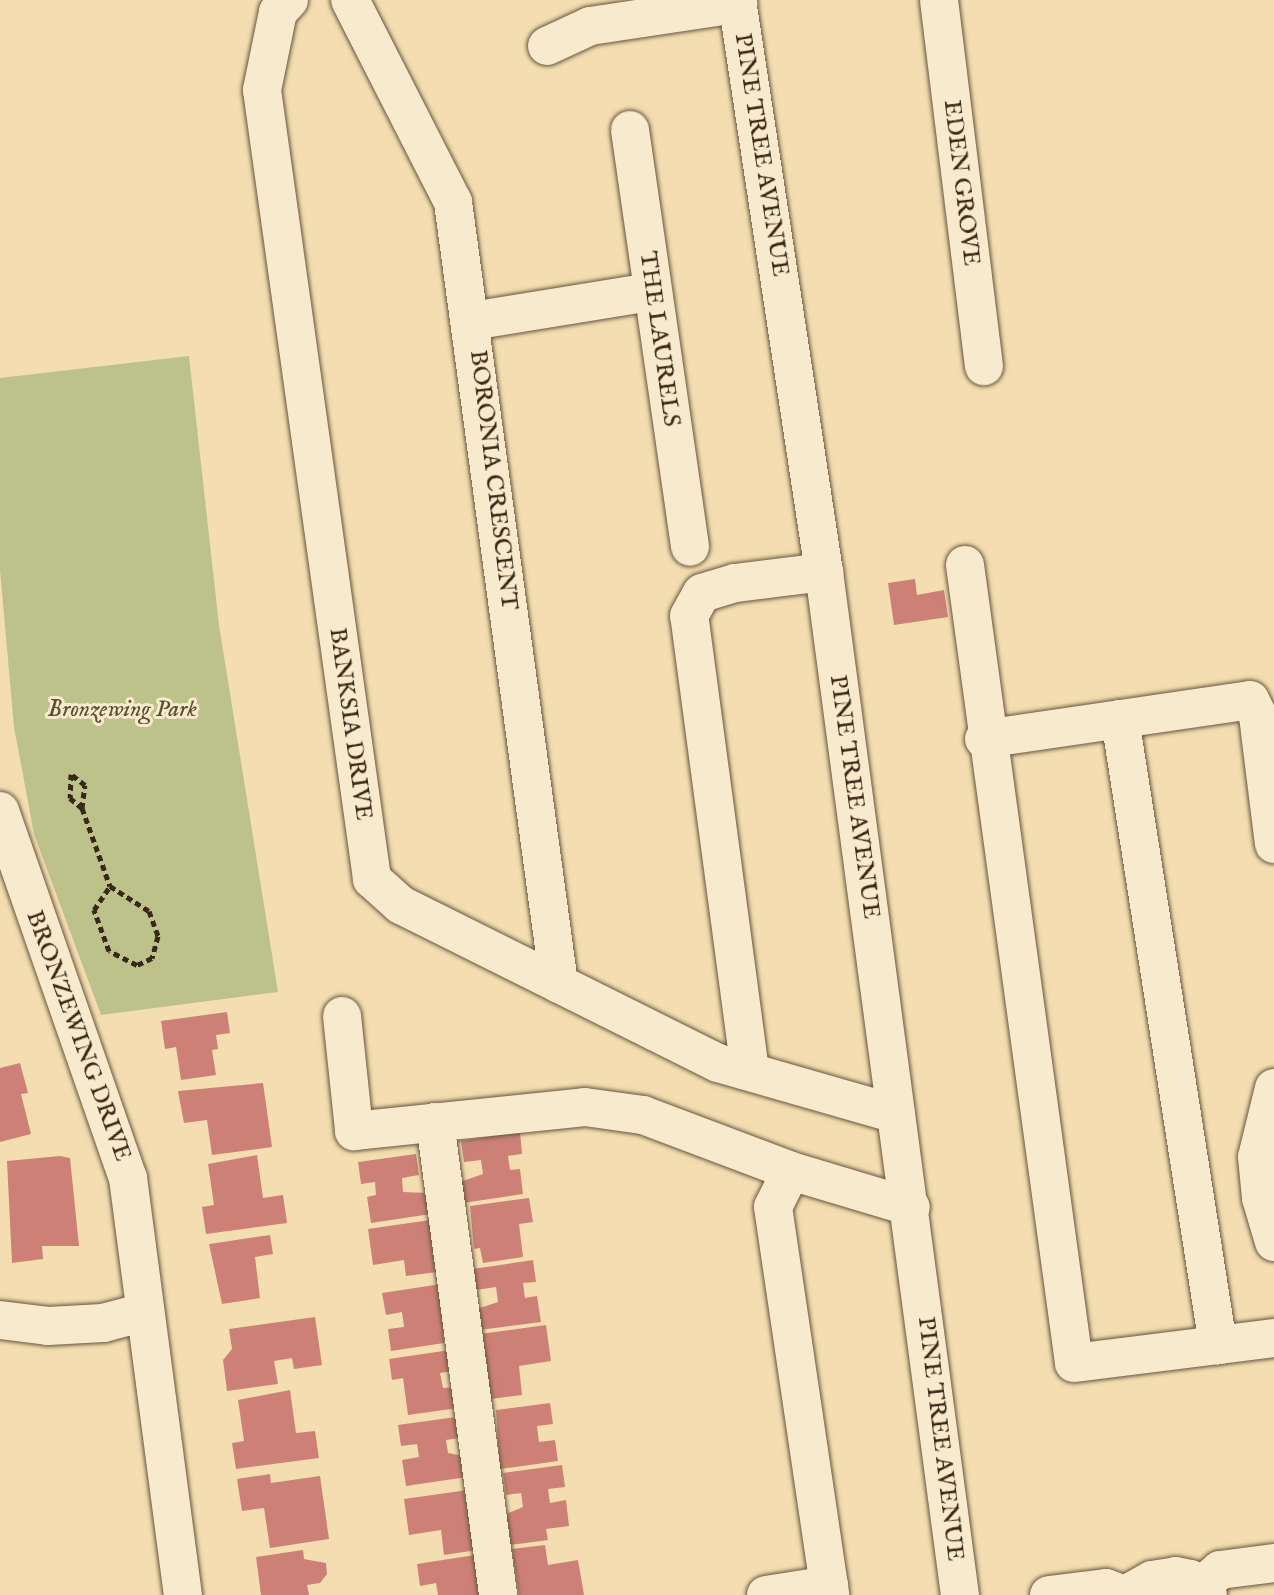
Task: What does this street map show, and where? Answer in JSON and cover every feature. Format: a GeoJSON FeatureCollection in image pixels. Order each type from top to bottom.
{"type":"FeatureCollection","features":[{"type":"Feature","properties":{"kind":"street","name":"BANKSIA DRIVE"},"geometry":{"type":"LineString","coordinates":[[289,0],[278,12],[262,90],[372,879],[401,905],[718,1063],[896,1114]]}},
{"type":"Feature","properties":{"kind":"street","name":"BORONIA CRESCENT"},"geometry":{"type":"LineString","coordinates":[[350,0],[453,202],[472,321],[559,984]]}},
{"type":"Feature","properties":{"kind":"street","name":"EDEN GROVE"},"geometry":{"type":"LineString","coordinates":[[939,0],[984,366]]}},
{"type":"Feature","properties":{"kind":"street"},"geometry":{"type":"LineString","coordinates":[[547,46],[590,26],[738,2]]}},
{"type":"Feature","properties":{"kind":"street","name":"PINE TREE AVENUE"},"geometry":{"type":"LineString","coordinates":[[738,2],[824,572],[911,1207],[960,1595]]}},
{"type":"Feature","properties":{"kind":"street","name":"THE LAURELS"},"geometry":{"type":"LineString","coordinates":[[630,130],[690,547]]}},
{"type":"Feature","properties":{"kind":"street"},"geometry":{"type":"LineString","coordinates":[[472,321],[652,292]]}},
{"type":"Feature","properties":{"kind":"street"},"geometry":{"type":"LineString","coordinates":[[965,565],[984,739],[1074,1363],[1274,1338]]}},
{"type":"Feature","properties":{"kind":"street"},"geometry":{"type":"LineString","coordinates":[[750,1071],[689,616],[702,593],[735,583],[824,572]]}},
{"type":"Feature","properties":{"kind":"street"},"geometry":{"type":"LineString","coordinates":[[984,739],[1250,700],[1258,716],[1274,844]]}},
{"type":"Feature","properties":{"kind":"street"},"geometry":{"type":"LineString","coordinates":[[1120,719],[1218,1345]]}},
{"type":"Feature","properties":{"kind":"street","name":"BRONZEWING DRIVE"},"geometry":{"type":"LineString","coordinates":[[0,811],[128,1178],[183,1595]]}},
{"type":"Feature","properties":{"kind":"street"},"geometry":{"type":"LineString","coordinates":[[342,1016],[354,1131],[542,1109],[599,1109],[643,1115],[791,1171],[911,1207]]}},
{"type":"Feature","properties":{"kind":"street"},"geometry":{"type":"LineString","coordinates":[[1274,1088],[1257,1157],[1261,1198],[1274,1242]]}},
{"type":"Feature","properties":{"kind":"street"},"geometry":{"type":"LineString","coordinates":[[435,1122],[498,1595]]}},
{"type":"Feature","properties":{"kind":"street"},"geometry":{"type":"LineString","coordinates":[[766,1595],[829,1590],[773,1207],[791,1171]]}},
{"type":"Feature","properties":{"kind":"street"},"geometry":{"type":"LineString","coordinates":[[0,1320],[48,1326],[103,1323],[145,1312]]}},
{"type":"Feature","properties":{"kind":"street"},"geometry":{"type":"LineString","coordinates":[[1049,1595],[1106,1588],[1124,1595],[1152,1580],[1176,1576],[1205,1590],[1220,1570],[1274,1563]]}},
{"type":"Feature","properties":{"kind":"path"},"geometry":{"type":"LineString","coordinates":[[82,808],[70,798],[71,774],[85,785],[82,808],[110,886],[149,911],[154,924],[158,936],[152,958],[137,965],[109,951],[94,910],[110,886]]}},
{"type":"Feature","properties":{"kind":"green space","name":"Bronzewing Park"},"geometry":{"type":"Polygon","coordinates":[[[189,356],[219,625],[278,992],[101,1015],[34,834],[14,727],[0,570],[0,378],[189,356]]]}},
{"type":"Feature","properties":{"kind":"building"},"geometry":{"type":"Polygon","coordinates":[[[915,579],[917,595],[944,590],[948,617],[894,625],[888,583],[915,579]]]}},
{"type":"Feature","properties":{"kind":"building"},"geometry":{"type":"Polygon","coordinates":[[[227,1012],[230,1033],[216,1035],[218,1049],[212,1050],[216,1075],[181,1080],[176,1047],[165,1049],[161,1021],[227,1012]]]}},
{"type":"Feature","properties":{"kind":"building"},"geometry":{"type":"Polygon","coordinates":[[[20,1063],[28,1093],[21,1094],[31,1134],[0,1142],[0,1068],[20,1063]]]}},
{"type":"Feature","properties":{"kind":"building"},"geometry":{"type":"Polygon","coordinates":[[[263,1083],[272,1147],[212,1155],[207,1120],[184,1123],[178,1091],[263,1083]]]}},
{"type":"Feature","properties":{"kind":"building"},"geometry":{"type":"Polygon","coordinates":[[[520,1132],[522,1154],[508,1156],[510,1170],[520,1169],[523,1194],[463,1203],[460,1182],[483,1174],[481,1160],[464,1162],[461,1141],[520,1132]]]}},
{"type":"Feature","properties":{"kind":"building"},"geometry":{"type":"Polygon","coordinates":[[[416,1154],[419,1175],[402,1178],[403,1192],[428,1193],[431,1214],[371,1223],[367,1197],[376,1195],[375,1182],[361,1184],[358,1162],[416,1154]]]}},
{"type":"Feature","properties":{"kind":"building"},"geometry":{"type":"Polygon","coordinates":[[[257,1155],[263,1198],[283,1195],[287,1223],[206,1234],[202,1207],[214,1205],[208,1164],[257,1155]]]}},
{"type":"Feature","properties":{"kind":"building"},"geometry":{"type":"Polygon","coordinates":[[[60,1156],[70,1158],[79,1246],[42,1246],[43,1259],[12,1263],[7,1161],[60,1156]]]}},
{"type":"Feature","properties":{"kind":"building"},"geometry":{"type":"Polygon","coordinates":[[[529,1198],[533,1222],[519,1224],[523,1257],[483,1263],[480,1248],[474,1249],[470,1206],[529,1198]]]}},
{"type":"Feature","properties":{"kind":"building"},"geometry":{"type":"Polygon","coordinates":[[[430,1220],[437,1272],[406,1276],[404,1260],[373,1265],[368,1229],[430,1220]]]}},
{"type":"Feature","properties":{"kind":"building"},"geometry":{"type":"Polygon","coordinates":[[[270,1235],[273,1254],[255,1257],[260,1298],[222,1304],[209,1244],[270,1235]]]}},
{"type":"Feature","properties":{"kind":"building"},"geometry":{"type":"Polygon","coordinates":[[[533,1260],[536,1282],[523,1283],[525,1298],[537,1296],[541,1322],[480,1330],[477,1309],[498,1302],[496,1287],[476,1290],[473,1269],[533,1260]]]}},
{"type":"Feature","properties":{"kind":"building"},"geometry":{"type":"Polygon","coordinates":[[[441,1284],[444,1343],[391,1351],[388,1329],[404,1327],[402,1312],[386,1315],[382,1293],[441,1284]]]}},
{"type":"Feature","properties":{"kind":"building"},"geometry":{"type":"Polygon","coordinates":[[[315,1317],[322,1365],[294,1369],[292,1358],[274,1361],[278,1384],[227,1391],[223,1360],[232,1349],[229,1329],[315,1317]]]}},
{"type":"Feature","properties":{"kind":"building"},"geometry":{"type":"Polygon","coordinates":[[[546,1325],[551,1361],[519,1366],[522,1395],[491,1399],[480,1334],[546,1325]]]}},
{"type":"Feature","properties":{"kind":"building"},"geometry":{"type":"Polygon","coordinates":[[[450,1350],[453,1371],[440,1373],[443,1388],[455,1387],[458,1408],[408,1415],[403,1378],[392,1380],[389,1359],[450,1350]]]}},
{"type":"Feature","properties":{"kind":"building"},"geometry":{"type":"Polygon","coordinates":[[[290,1390],[296,1433],[315,1431],[319,1458],[236,1469],[232,1443],[244,1441],[238,1400],[290,1390]]]}},
{"type":"Feature","properties":{"kind":"building"},"geometry":{"type":"Polygon","coordinates":[[[550,1403],[553,1424],[537,1426],[539,1442],[555,1440],[558,1461],[500,1469],[496,1410],[550,1403]]]}},
{"type":"Feature","properties":{"kind":"building"},"geometry":{"type":"Polygon","coordinates":[[[456,1417],[459,1438],[446,1440],[448,1453],[464,1456],[467,1477],[406,1486],[402,1460],[419,1457],[417,1444],[401,1446],[398,1425],[456,1417]]]}},
{"type":"Feature","properties":{"kind":"building"},"geometry":{"type":"Polygon","coordinates":[[[562,1465],[565,1487],[548,1489],[550,1503],[566,1500],[569,1526],[546,1529],[548,1540],[510,1545],[506,1514],[523,1507],[521,1493],[506,1495],[503,1473],[562,1465]]]}},
{"type":"Feature","properties":{"kind":"building"},"geometry":{"type":"Polygon","coordinates":[[[270,1474],[271,1483],[320,1476],[329,1539],[270,1548],[264,1508],[242,1511],[237,1479],[270,1474]]]}},
{"type":"Feature","properties":{"kind":"building"},"geometry":{"type":"Polygon","coordinates":[[[468,1490],[477,1550],[444,1555],[441,1530],[409,1535],[404,1499],[468,1490]]]}},
{"type":"Feature","properties":{"kind":"building"},"geometry":{"type":"Polygon","coordinates":[[[545,1545],[548,1565],[578,1560],[584,1595],[519,1595],[512,1549],[545,1545]]]}},
{"type":"Feature","properties":{"kind":"building"},"geometry":{"type":"Polygon","coordinates":[[[303,1550],[304,1559],[326,1563],[327,1574],[320,1583],[307,1585],[309,1595],[261,1595],[256,1557],[303,1550]]]}},
{"type":"Feature","properties":{"kind":"building"},"geometry":{"type":"Polygon","coordinates":[[[475,1555],[479,1595],[438,1595],[436,1583],[420,1586],[417,1564],[475,1555]]]}}]}
